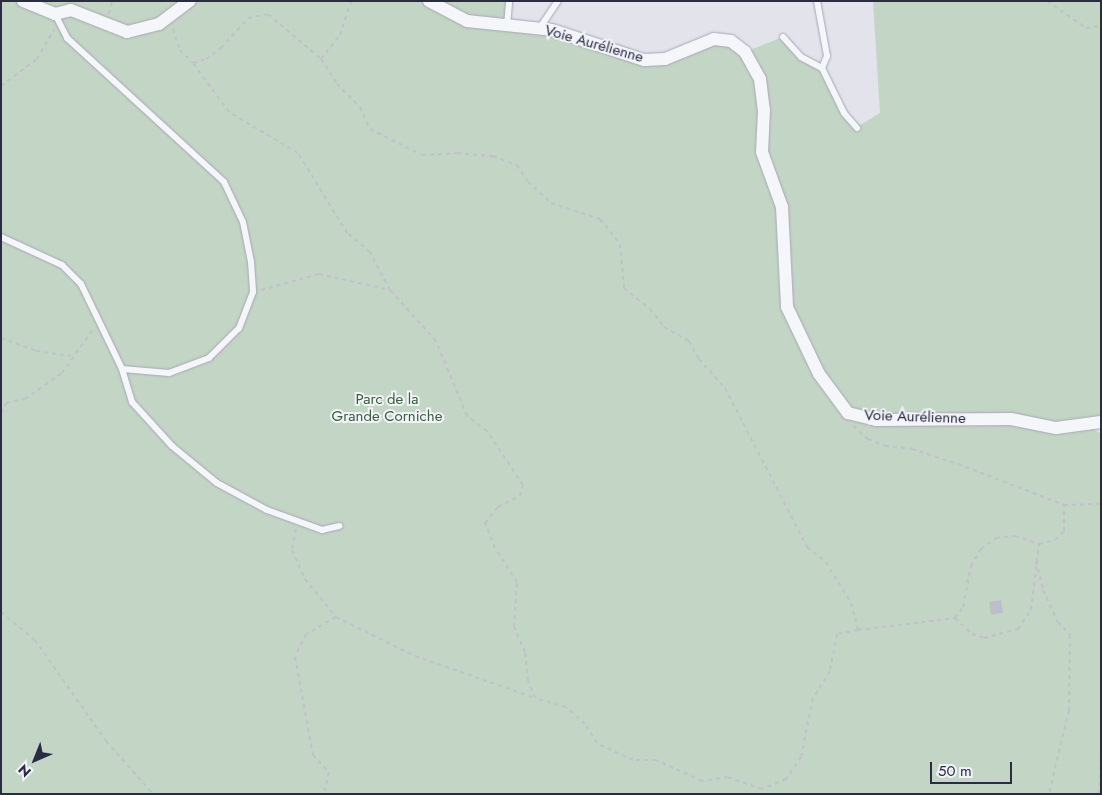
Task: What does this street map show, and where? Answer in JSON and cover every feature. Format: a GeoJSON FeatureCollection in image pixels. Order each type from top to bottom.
{"type":"FeatureCollection","features":[{"type":"Feature","properties":{"kind":"street"},"geometry":{"type":"LineString","coordinates":[[24,1],[56,19],[71,10],[127,32],[144,30],[170,18],[190,1]]}},
{"type":"Feature","properties":{"kind":"street","name":"Voie Aurélienne"},"geometry":{"type":"LineString","coordinates":[[429,1],[467,21],[507,27],[539,29],[644,60],[665,59],[714,39],[731,42],[744,52],[760,79],[764,110],[762,152],[782,207],[787,307],[819,374],[848,413],[876,420],[1011,419],[1056,428],[1101,422]]}},
{"type":"Feature","properties":{"kind":"lane"},"geometry":{"type":"LineString","coordinates":[[507,27],[509,1]]}},
{"type":"Feature","properties":{"kind":"lane"},"geometry":{"type":"LineString","coordinates":[[539,29],[558,1]]}},
{"type":"Feature","properties":{"kind":"lane"},"geometry":{"type":"LineString","coordinates":[[817,1],[827,56],[822,68]]}},
{"type":"Feature","properties":{"kind":"lane"},"geometry":{"type":"LineString","coordinates":[[56,19],[72,43],[224,182],[243,222],[253,292],[239,328],[209,358],[169,373],[122,369]]}},
{"type":"Feature","properties":{"kind":"lane"},"geometry":{"type":"LineString","coordinates":[[783,37],[801,57],[822,68],[844,113],[857,128]]}},
{"type":"Feature","properties":{"kind":"lane"},"geometry":{"type":"LineString","coordinates":[[1,237],[62,265],[81,284],[101,321],[122,369],[132,402],[172,446],[217,483],[300,522],[322,530],[340,526]]}},
{"type":"Feature","properties":{"kind":"path"},"geometry":{"type":"LineString","coordinates":[[322,59],[340,35],[351,1]]}},
{"type":"Feature","properties":{"kind":"path"},"geometry":{"type":"LineString","coordinates":[[1047,1],[1086,28],[1101,26]]}},
{"type":"Feature","properties":{"kind":"path"},"geometry":{"type":"LineString","coordinates":[[192,63],[206,59],[222,48],[248,18],[268,14],[322,59],[337,84],[360,107],[370,128],[422,155],[457,152],[493,156],[517,165],[528,182],[551,203],[600,219],[620,244],[624,288],[650,309],[664,327],[689,341],[699,359],[726,388],[807,547],[826,562],[851,603],[858,630]]}},
{"type":"Feature","properties":{"kind":"path"},"geometry":{"type":"LineString","coordinates":[[170,18],[180,50],[229,112],[298,153],[346,234],[370,252],[390,290],[436,341],[467,416],[487,431],[523,485],[520,496],[498,507],[485,523],[495,548],[517,582],[514,627],[525,652],[528,681],[535,698]]}},
{"type":"Feature","properties":{"kind":"path"},"geometry":{"type":"LineString","coordinates":[[1,86],[37,59],[56,19]]}},
{"type":"Feature","properties":{"kind":"path"},"geometry":{"type":"LineString","coordinates":[[253,292],[319,274],[390,290]]}},
{"type":"Feature","properties":{"kind":"path"},"geometry":{"type":"LineString","coordinates":[[1,413],[6,404],[25,399],[62,373],[72,356],[101,321]]}},
{"type":"Feature","properties":{"kind":"path"},"geometry":{"type":"LineString","coordinates":[[1,338],[36,351],[72,356]]}},
{"type":"Feature","properties":{"kind":"path"},"geometry":{"type":"LineString","coordinates":[[848,413],[854,428],[868,439],[958,464],[1064,505],[1101,504]]}},
{"type":"Feature","properties":{"kind":"path"},"geometry":{"type":"LineString","coordinates":[[300,522],[292,550],[305,579],[336,616],[414,656],[566,708],[585,724],[597,743],[634,760],[656,760],[702,781],[728,777],[762,790],[786,779],[801,757],[813,698],[830,671],[837,634],[955,618],[963,607],[971,566],[981,549],[996,538],[1015,536],[1039,544],[1055,540],[1064,531],[1064,505]]}},
{"type":"Feature","properties":{"kind":"path"},"geometry":{"type":"LineString","coordinates":[[955,618],[972,634],[984,638],[1018,629],[1031,610],[1039,544]]}},
{"type":"Feature","properties":{"kind":"path"},"geometry":{"type":"LineString","coordinates":[[1036,561],[1043,590],[1058,622],[1070,635],[1069,710],[1049,794]]}},
{"type":"Feature","properties":{"kind":"path"},"geometry":{"type":"LineString","coordinates":[[1,612],[35,640],[106,741],[153,794]]}},
{"type":"Feature","properties":{"kind":"path"},"geometry":{"type":"LineString","coordinates":[[324,794],[329,772],[313,755],[295,657],[306,634],[336,616]]}},
{"type":"Feature","properties":{"kind":"path"},"geometry":{"type":"LineString","coordinates":[[1101,692],[1101,698]]}},
{"type":"Feature","properties":{"kind":"path"},"geometry":{"type":"LineString","coordinates":[[1099,794],[1101,750]]}},
{"type":"Feature","properties":{"kind":"green space","name":"Parc de la Grande Corniche"},"geometry":{"type":"Polygon","coordinates":[[[1,1],[509,1],[507,20],[644,60],[714,39],[745,52],[783,37],[801,57],[822,68],[835,96],[857,127],[880,113],[873,1],[1101,1],[1101,422],[1087,424],[1101,434],[1101,794],[1,794],[1,1]]]}},
{"type":"Feature","properties":{"kind":"building"},"geometry":{"type":"Polygon","coordinates":[[[1001,600],[1003,613],[991,615],[989,602],[1001,600]]]}}]}
